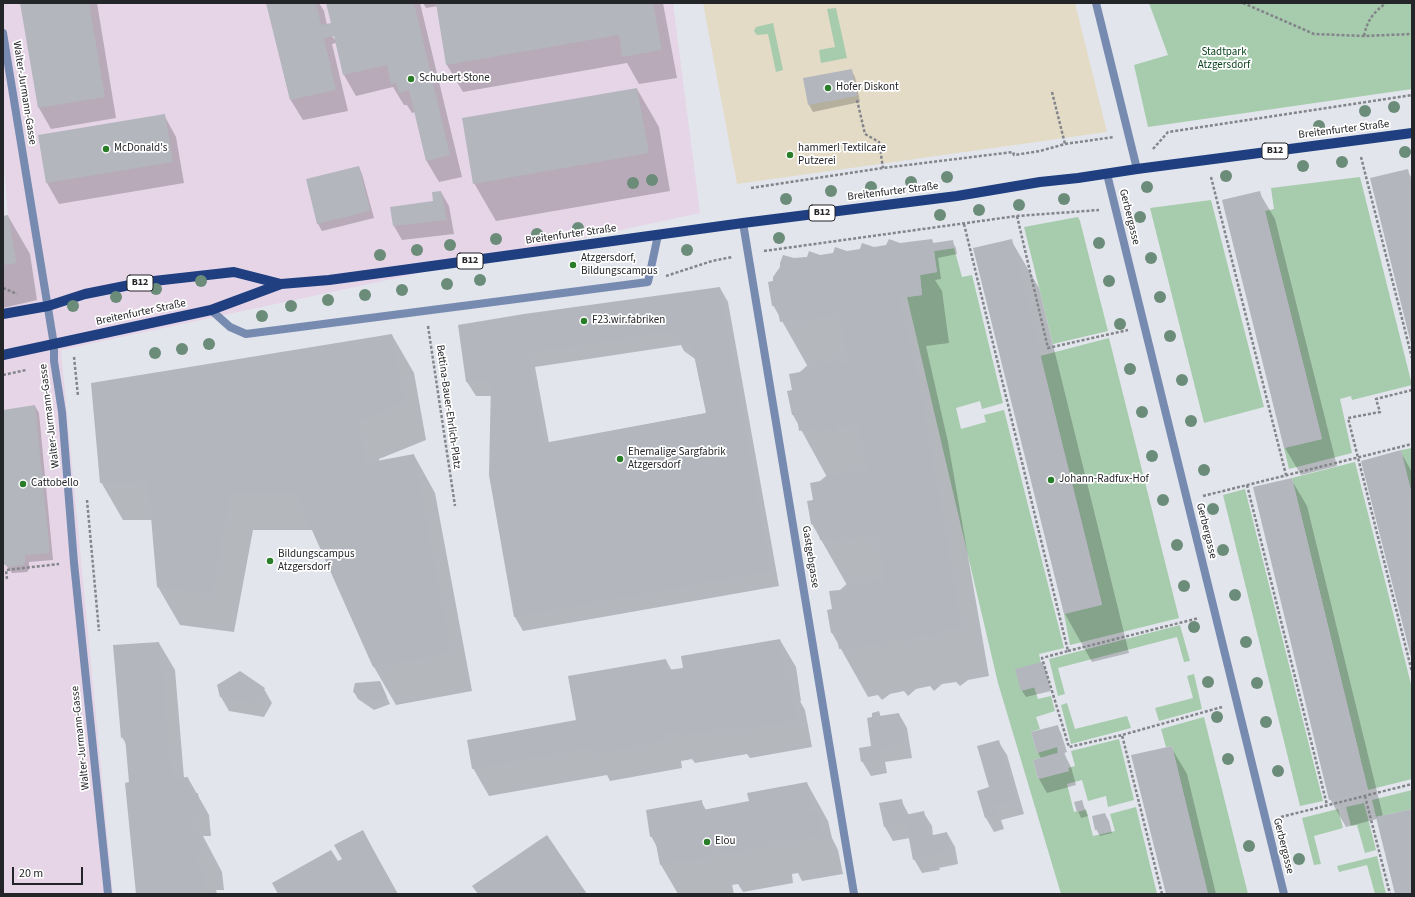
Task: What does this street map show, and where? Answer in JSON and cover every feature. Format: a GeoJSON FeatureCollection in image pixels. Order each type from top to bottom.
{"type":"FeatureCollection","features":[{"type":"Feature","properties":{"kind":"main road","name":"Breitenfurter Straße"},"geometry":{"type":"LineString","coordinates":[[3,356],[211,310],[281,284],[329,280],[744,223],[957,196],[1040,182],[1412,133]]}},
{"type":"Feature","properties":{"kind":"main road","name":"Breitenfurter Straße"},"geometry":{"type":"LineString","coordinates":[[3,314],[48,306],[85,294],[145,282],[234,272],[281,284]]}},
{"type":"Feature","properties":{"kind":"street"},"geometry":{"type":"LineString","coordinates":[[1096,3],[1137,169]]}},
{"type":"Feature","properties":{"kind":"street","name":"Walter-Jurmann-Gasse"},"geometry":{"type":"LineString","coordinates":[[3,33],[4,52],[54,345],[54,361],[62,419],[74,563],[108,894]]}},
{"type":"Feature","properties":{"kind":"street","name":"Gerbergasse"},"geometry":{"type":"LineString","coordinates":[[1107,174],[1284,894]]}},
{"type":"Feature","properties":{"kind":"street","name":"Gastgebgasse"},"geometry":{"type":"LineString","coordinates":[[744,223],[854,894]]}},
{"type":"Feature","properties":{"kind":"street"},"geometry":{"type":"LineString","coordinates":[[211,310],[230,327],[246,334],[648,282],[658,235]]}},
{"type":"Feature","properties":{"kind":"path"},"geometry":{"type":"LineString","coordinates":[[1243,3],[1314,34],[1364,36],[1412,34]]}},
{"type":"Feature","properties":{"kind":"path"},"geometry":{"type":"LineString","coordinates":[[1364,36],[1366,25],[1372,16],[1386,3]]}},
{"type":"Feature","properties":{"kind":"path"},"geometry":{"type":"LineString","coordinates":[[1052,92],[1065,144]]}},
{"type":"Feature","properties":{"kind":"path"},"geometry":{"type":"LineString","coordinates":[[1137,169],[1168,132],[1412,95]]}},
{"type":"Feature","properties":{"kind":"path"},"geometry":{"type":"LineString","coordinates":[[857,100],[864,134],[879,142],[883,168]]}},
{"type":"Feature","properties":{"kind":"path"},"geometry":{"type":"LineString","coordinates":[[751,188],[883,168],[1013,152],[1014,155],[1040,151],[1065,144],[1129,134]]}},
{"type":"Feature","properties":{"kind":"path"},"geometry":{"type":"LineString","coordinates":[[1357,140],[1412,358]]}},
{"type":"Feature","properties":{"kind":"path"},"geometry":{"type":"LineString","coordinates":[[1207,160],[1286,475]]}},
{"type":"Feature","properties":{"kind":"path"},"geometry":{"type":"LineString","coordinates":[[648,282],[712,261],[748,253],[1016,216],[1115,208]]}},
{"type":"Feature","properties":{"kind":"path"},"geometry":{"type":"LineString","coordinates":[[1016,216],[1048,348],[1144,326]]}},
{"type":"Feature","properties":{"kind":"path"},"geometry":{"type":"LineString","coordinates":[[964,224],[1068,651]]}},
{"type":"Feature","properties":{"kind":"path","name":"Bettina-Bauer-Ehrlich-Platz"},"geometry":{"type":"LineString","coordinates":[[426,311],[455,506]]}},
{"type":"Feature","properties":{"kind":"path"},"geometry":{"type":"LineString","coordinates":[[74,356],[78,403]]}},
{"type":"Feature","properties":{"kind":"path"},"geometry":{"type":"LineString","coordinates":[[3,375],[11,374]]}},
{"type":"Feature","properties":{"kind":"path"},"geometry":{"type":"LineString","coordinates":[[1412,390],[1376,399],[1380,412],[1348,418],[1412,672]]}},
{"type":"Feature","properties":{"kind":"path"},"geometry":{"type":"LineString","coordinates":[[1187,500],[1412,444]]}},
{"type":"Feature","properties":{"kind":"path"},"geometry":{"type":"LineString","coordinates":[[1247,485],[1327,805]]}},
{"type":"Feature","properties":{"kind":"path"},"geometry":{"type":"LineString","coordinates":[[87,498],[99,633]]}},
{"type":"Feature","properties":{"kind":"path"},"geometry":{"type":"LineString","coordinates":[[6,579],[6,570],[74,563]]}},
{"type":"Feature","properties":{"kind":"path"},"geometry":{"type":"LineString","coordinates":[[1215,614],[1042,658],[1069,747],[1122,735],[1237,702]]}},
{"type":"Feature","properties":{"kind":"path"},"geometry":{"type":"LineString","coordinates":[[1122,735],[1162,894]]}},
{"type":"Feature","properties":{"kind":"path"},"geometry":{"type":"LineString","coordinates":[[1266,820],[1412,784]]}},
{"type":"Feature","properties":{"kind":"path"},"geometry":{"type":"LineString","coordinates":[[1365,796],[1390,894]]}},
{"type":"Feature","properties":{"kind":"shaded area"},"geometry":{"type":"Polygon","coordinates":[[[3,3],[673,3],[700,213],[61,350],[113,894],[3,894],[3,265],[16,262],[8,215],[3,154],[3,3]]]}},
{"type":"Feature","properties":{"kind":"shaded area"},"geometry":{"type":"Polygon","coordinates":[[[703,3],[1075,3],[1107,132],[737,184],[703,3]]]}},
{"type":"Feature","properties":{"kind":"green space","name":"Stadtpark Atzgersdorf"},"geometry":{"type":"Polygon","coordinates":[[[1149,3],[1412,3],[1412,89],[1148,127],[1134,65],[1168,55],[1149,3]]]}},
{"type":"Feature","properties":{"kind":"green space"},"geometry":{"type":"Polygon","coordinates":[[[836,8],[847,58],[821,63],[819,50],[835,47],[827,9],[836,8]]]}},
{"type":"Feature","properties":{"kind":"green space"},"geometry":{"type":"Polygon","coordinates":[[[773,23],[783,70],[776,72],[768,34],[757,35],[754,31],[756,27],[773,23]]]}},
{"type":"Feature","properties":{"kind":"green space"},"geometry":{"type":"Polygon","coordinates":[[[1360,177],[1412,385],[1352,400],[1351,396],[1340,399],[1352,453],[1289,469],[1284,448],[1322,439],[1265,211],[1274,209],[1271,188],[1360,177]]]}},
{"type":"Feature","properties":{"kind":"green space"},"geometry":{"type":"Polygon","coordinates":[[[1211,200],[1264,407],[1204,423],[1150,208],[1211,200]]]}},
{"type":"Feature","properties":{"kind":"green space"},"geometry":{"type":"Polygon","coordinates":[[[1078,217],[1108,331],[1053,344],[1024,227],[1078,217]]]}},
{"type":"Feature","properties":{"kind":"green space"},"geometry":{"type":"Polygon","coordinates":[[[954,248],[962,277],[972,275],[1003,403],[982,409],[980,401],[956,408],[961,429],[986,422],[984,415],[1004,410],[1064,648],[1039,654],[1041,663],[1034,687],[1038,699],[1051,696],[1055,711],[1036,717],[1040,729],[1031,732],[1037,753],[1057,747],[1058,753],[1033,760],[1038,779],[1069,771],[1068,768],[1075,766],[1071,751],[1119,739],[1134,800],[1108,807],[1106,796],[1088,801],[1082,780],[1067,784],[1074,812],[1086,809],[1093,836],[1115,831],[1110,814],[1136,807],[1157,894],[1061,894],[998,683],[907,297],[922,295],[920,275],[937,272],[934,251],[954,248]]]}},
{"type":"Feature","properties":{"kind":"green space"},"geometry":{"type":"Polygon","coordinates":[[[1109,338],[1179,618],[1070,645],[1064,614],[1102,604],[1040,356],[1109,338]]]}},
{"type":"Feature","properties":{"kind":"green space"},"geometry":{"type":"Polygon","coordinates":[[[1412,448],[1412,495],[1401,450],[1412,448]]]}},
{"type":"Feature","properties":{"kind":"green space"},"geometry":{"type":"Polygon","coordinates":[[[1355,462],[1412,688],[1412,779],[1368,790],[1292,478],[1355,462]]]}},
{"type":"Feature","properties":{"kind":"green space"},"geometry":{"type":"Polygon","coordinates":[[[1245,489],[1323,801],[1300,806],[1223,495],[1245,489]]]}},
{"type":"Feature","properties":{"kind":"green space"},"geometry":{"type":"Polygon","coordinates":[[[1180,625],[1190,661],[1184,662],[1177,637],[1058,668],[1065,694],[1058,696],[1049,659],[1180,625]]]}},
{"type":"Feature","properties":{"kind":"green space"},"geometry":{"type":"Polygon","coordinates":[[[1194,674],[1202,709],[1159,721],[1155,708],[1193,698],[1187,676],[1194,674]]]}},
{"type":"Feature","properties":{"kind":"green space"},"geometry":{"type":"Polygon","coordinates":[[[1067,703],[1075,729],[1127,716],[1131,728],[1071,744],[1061,705],[1067,703]]]}},
{"type":"Feature","properties":{"kind":"green space"},"geometry":{"type":"Polygon","coordinates":[[[1204,717],[1248,894],[1208,894],[1172,746],[1166,747],[1161,729],[1204,717]]]}},
{"type":"Feature","properties":{"kind":"green space"},"geometry":{"type":"Polygon","coordinates":[[[1412,790],[1412,809],[1376,817],[1372,800],[1412,790]]]}},
{"type":"Feature","properties":{"kind":"green space"},"geometry":{"type":"Polygon","coordinates":[[[1364,803],[1376,850],[1365,853],[1357,825],[1351,826],[1346,807],[1364,803]]]}},
{"type":"Feature","properties":{"kind":"green space"},"geometry":{"type":"Polygon","coordinates":[[[1338,809],[1343,828],[1314,836],[1321,864],[1314,865],[1302,818],[1338,809]]]}},
{"type":"Feature","properties":{"kind":"green space"},"geometry":{"type":"Polygon","coordinates":[[[1377,856],[1386,894],[1375,894],[1367,865],[1339,872],[1337,866],[1377,856]]]}},
{"type":"Feature","properties":{"kind":"building"},"geometry":{"type":"Polygon","coordinates":[[[20,3],[89,3],[105,97],[38,108],[20,3]]]}},
{"type":"Feature","properties":{"kind":"building","name":"Schubert Stone"},"geometry":{"type":"Polygon","coordinates":[[[266,3],[316,3],[321,25],[331,23],[326,3],[414,3],[450,155],[426,161],[409,90],[399,93],[396,83],[391,84],[387,65],[343,75],[334,36],[324,38],[336,90],[290,100],[266,3]]]}},
{"type":"Feature","properties":{"kind":"building"},"geometry":{"type":"Polygon","coordinates":[[[436,3],[653,3],[662,50],[622,57],[619,35],[446,65],[436,3]]]}},
{"type":"Feature","properties":{"kind":"building"},"geometry":{"type":"Polygon","coordinates":[[[852,69],[857,96],[808,105],[803,78],[852,69]]]}},
{"type":"Feature","properties":{"kind":"building"},"geometry":{"type":"Polygon","coordinates":[[[637,88],[649,153],[473,184],[462,118],[637,88]]]}},
{"type":"Feature","properties":{"kind":"building","name":"McDonald's"},"geometry":{"type":"Polygon","coordinates":[[[165,114],[173,162],[46,183],[38,135],[165,114]]]}},
{"type":"Feature","properties":{"kind":"building"},"geometry":{"type":"Polygon","coordinates":[[[359,166],[370,211],[317,224],[306,179],[359,166]]]}},
{"type":"Feature","properties":{"kind":"building"},"geometry":{"type":"Polygon","coordinates":[[[1408,169],[1412,187],[1411,344],[1370,178],[1408,169]]]}},
{"type":"Feature","properties":{"kind":"building"},"geometry":{"type":"Polygon","coordinates":[[[441,191],[447,220],[393,226],[390,207],[433,201],[432,192],[441,191]]]}},
{"type":"Feature","properties":{"kind":"building"},"geometry":{"type":"Polygon","coordinates":[[[1260,191],[1322,439],[1284,448],[1222,200],[1260,191]]]}},
{"type":"Feature","properties":{"kind":"building"},"geometry":{"type":"Polygon","coordinates":[[[8,215],[16,263],[3,265],[3,216],[8,215]]]}},
{"type":"Feature","properties":{"kind":"building"},"geometry":{"type":"Polygon","coordinates":[[[889,239],[900,243],[932,239],[933,243],[953,240],[954,248],[934,251],[937,272],[920,275],[922,295],[899,298],[921,392],[962,627],[940,631],[931,639],[927,634],[914,636],[905,643],[901,638],[888,641],[880,648],[875,643],[862,645],[853,653],[850,647],[839,649],[836,632],[831,633],[827,610],[832,609],[829,591],[840,590],[849,582],[854,587],[863,579],[867,585],[876,577],[881,583],[885,582],[877,530],[871,532],[869,538],[857,534],[855,540],[844,536],[842,542],[831,538],[820,540],[817,523],[811,524],[807,501],[813,500],[810,483],[820,481],[830,473],[834,478],[843,471],[847,476],[856,468],[861,474],[867,472],[858,421],[852,422],[849,429],[838,424],[836,431],[824,427],[822,433],[811,429],[799,431],[797,414],[792,415],[787,391],[792,390],[789,374],[800,372],[810,363],[815,369],[824,362],[827,367],[837,358],[842,364],[848,363],[839,311],[832,312],[829,319],[818,315],[815,321],[805,317],[803,323],[792,320],[780,322],[777,305],[772,306],[768,282],[773,281],[773,277],[780,267],[783,255],[794,258],[807,257],[809,251],[820,255],[833,253],[835,247],[847,251],[860,249],[862,243],[874,247],[886,245],[889,239]]]}},
{"type":"Feature","properties":{"kind":"building","name":"Johann-Radfux-Hof"},"geometry":{"type":"Polygon","coordinates":[[[1012,239],[1102,605],[1064,614],[973,248],[1012,239]]]}},
{"type":"Feature","properties":{"kind":"building","name":"Ehemalige Sargfabrik Atzgersdorf"},"geometry":{"type":"Polygon","coordinates":[[[720,287],[771,571],[514,617],[489,475],[491,382],[466,382],[458,325],[524,314],[720,287]],[[673,331],[528,353],[544,443],[706,413],[692,345],[686,345],[675,337],[673,331]]]}},
{"type":"Feature","properties":{"kind":"building"},"geometry":{"type":"Polygon","coordinates":[[[392,334],[405,402],[358,421],[366,463],[414,454],[451,653],[373,667],[295,492],[231,493],[212,594],[157,587],[148,482],[100,483],[91,383],[392,334]]]}},
{"type":"Feature","properties":{"kind":"building","name":"Cattobello"},"geometry":{"type":"Polygon","coordinates":[[[35,405],[50,553],[25,555],[25,562],[23,565],[8,567],[4,564],[3,557],[3,410],[35,405]]]}},
{"type":"Feature","properties":{"kind":"building"},"geometry":{"type":"Polygon","coordinates":[[[1401,450],[1412,495],[1411,657],[1361,461],[1401,450]]]}},
{"type":"Feature","properties":{"kind":"building"},"geometry":{"type":"Polygon","coordinates":[[[1292,478],[1368,790],[1329,800],[1253,487],[1292,478]]]}},
{"type":"Feature","properties":{"kind":"building"},"geometry":{"type":"Polygon","coordinates":[[[780,639],[786,674],[777,675],[779,683],[789,681],[797,720],[733,731],[732,727],[678,736],[677,732],[666,734],[667,740],[594,754],[593,747],[472,769],[467,740],[576,720],[568,676],[666,659],[668,670],[683,668],[681,656],[780,639]]]}},
{"type":"Feature","properties":{"kind":"building"},"geometry":{"type":"Polygon","coordinates":[[[159,642],[172,778],[188,777],[190,794],[198,793],[200,815],[192,815],[193,831],[201,830],[203,852],[195,853],[196,869],[204,869],[206,890],[198,891],[199,894],[136,894],[125,783],[129,782],[125,737],[121,738],[113,645],[159,642]]]}},
{"type":"Feature","properties":{"kind":"building"},"geometry":{"type":"Polygon","coordinates":[[[1042,662],[1048,684],[1021,691],[1015,669],[1042,662]]]}},
{"type":"Feature","properties":{"kind":"building"},"geometry":{"type":"Polygon","coordinates":[[[240,671],[265,688],[256,703],[220,697],[217,685],[240,671]]]}},
{"type":"Feature","properties":{"kind":"building"},"geometry":{"type":"Polygon","coordinates":[[[380,681],[387,697],[370,703],[353,692],[355,683],[380,681]]]}},
{"type":"Feature","properties":{"kind":"building"},"geometry":{"type":"Polygon","coordinates":[[[879,711],[880,716],[899,713],[904,743],[878,748],[879,759],[861,762],[859,748],[871,746],[867,718],[872,717],[872,713],[879,711]]]}},
{"type":"Feature","properties":{"kind":"building"},"geometry":{"type":"Polygon","coordinates":[[[1058,725],[1063,745],[1037,753],[1031,732],[1058,725]]]}},
{"type":"Feature","properties":{"kind":"building"},"geometry":{"type":"Polygon","coordinates":[[[999,740],[1016,799],[994,806],[997,815],[985,818],[977,791],[989,787],[977,746],[999,740]]]}},
{"type":"Feature","properties":{"kind":"building"},"geometry":{"type":"Polygon","coordinates":[[[1172,746],[1208,894],[1166,894],[1131,755],[1172,746]]]}},
{"type":"Feature","properties":{"kind":"building"},"geometry":{"type":"Polygon","coordinates":[[[1064,751],[1069,771],[1038,779],[1033,760],[1064,751]]]}},
{"type":"Feature","properties":{"kind":"building"},"geometry":{"type":"Polygon","coordinates":[[[807,782],[812,808],[806,809],[807,812],[817,811],[822,836],[780,843],[778,835],[771,836],[772,845],[720,855],[719,846],[711,847],[713,856],[660,865],[655,839],[661,838],[660,835],[650,837],[646,810],[702,800],[703,810],[749,801],[747,793],[807,782]]]}},
{"type":"Feature","properties":{"kind":"building"},"geometry":{"type":"Polygon","coordinates":[[[902,799],[905,815],[924,811],[929,836],[947,832],[950,850],[932,853],[933,856],[913,860],[906,823],[884,827],[879,803],[902,799]]]}},
{"type":"Feature","properties":{"kind":"building"},"geometry":{"type":"Polygon","coordinates":[[[1082,800],[1085,810],[1077,812],[1074,802],[1082,800]]]}},
{"type":"Feature","properties":{"kind":"building"},"geometry":{"type":"Polygon","coordinates":[[[1412,809],[1412,894],[1395,894],[1376,817],[1412,809]]]}},
{"type":"Feature","properties":{"kind":"building"},"geometry":{"type":"Polygon","coordinates":[[[1105,813],[1109,827],[1095,830],[1092,816],[1105,813]]]}},
{"type":"Feature","properties":{"kind":"building"},"geometry":{"type":"Polygon","coordinates":[[[363,830],[395,894],[278,894],[272,883],[331,850],[338,861],[342,859],[334,845],[363,830]]]}},
{"type":"Feature","properties":{"kind":"building"},"geometry":{"type":"Polygon","coordinates":[[[547,835],[587,894],[478,894],[472,886],[547,835]]]}},
{"type":"Feature","properties":{"kind":"place","name":"Schubert Stone"},"geometry":{"type":"Point","coordinates":[411,79]}},
{"type":"Feature","properties":{"kind":"place","name":"Hofer Diskont"},"geometry":{"type":"Point","coordinates":[828,88]}},
{"type":"Feature","properties":{"kind":"place","name":"McDonald's"},"geometry":{"type":"Point","coordinates":[106,149]}},
{"type":"Feature","properties":{"kind":"place","name":"hammerl Textilcare Putzerei"},"geometry":{"type":"Point","coordinates":[790,155]}},
{"type":"Feature","properties":{"kind":"place","name":"Atzgersdorf, Bildungscampus"},"geometry":{"type":"Point","coordinates":[573,265]}},
{"type":"Feature","properties":{"kind":"place","name":"F23.wir.fabriken"},"geometry":{"type":"Point","coordinates":[584,321]}},
{"type":"Feature","properties":{"kind":"place","name":"Ehemalige Sargfabrik Atzgersdorf"},"geometry":{"type":"Point","coordinates":[620,459]}},
{"type":"Feature","properties":{"kind":"place","name":"Johann-Radfux-Hof"},"geometry":{"type":"Point","coordinates":[1051,480]}},
{"type":"Feature","properties":{"kind":"place","name":"Cattobello"},"geometry":{"type":"Point","coordinates":[23,484]}},
{"type":"Feature","properties":{"kind":"place","name":"Bildungscampus Atzgersdorf"},"geometry":{"type":"Point","coordinates":[270,561]}},
{"type":"Feature","properties":{"kind":"place","name":"Elou"},"geometry":{"type":"Point","coordinates":[707,842]}}]}
